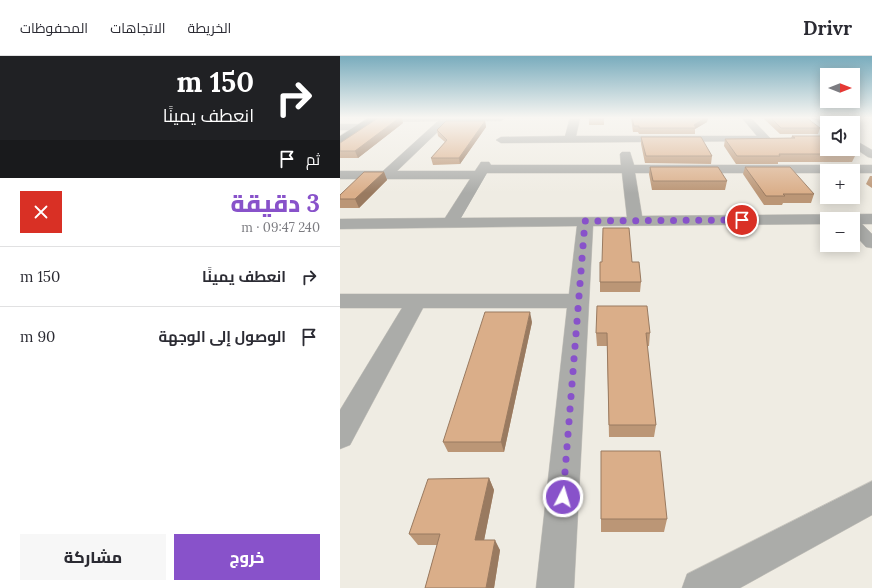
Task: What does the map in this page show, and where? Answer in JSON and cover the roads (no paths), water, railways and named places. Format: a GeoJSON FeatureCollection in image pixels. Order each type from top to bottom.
{"type":"FeatureCollection","features":[{"type":"Feature","properties":{"kind":"street"},"geometry":{"type":"LineString","coordinates":[[386,176],[421,143]]}},
{"type":"Feature","properties":{"kind":"street"},"geometry":{"type":"LineString","coordinates":[[450,222],[499,143]]}},
{"type":"Feature","properties":{"kind":"street"},"geometry":{"type":"LineString","coordinates":[[625,143],[635,221]]}},
{"type":"Feature","properties":{"kind":"street"},"geometry":{"type":"LineString","coordinates":[[860,147],[872,155]]}},
{"type":"Feature","properties":{"kind":"street"},"geometry":{"type":"LineString","coordinates":[[340,176],[628,169],[872,169]]}},
{"type":"Feature","properties":{"kind":"street"},"geometry":{"type":"LineString","coordinates":[[860,218],[872,218]]}},
{"type":"Feature","properties":{"kind":"street"},"geometry":{"type":"LineString","coordinates":[[340,224],[820,219]]}},
{"type":"Feature","properties":{"kind":"street"},"geometry":{"type":"LineString","coordinates":[[555,588],[585,221]]}},
{"type":"Feature","properties":{"kind":"street"},"geometry":{"type":"LineString","coordinates":[[860,231],[872,243]]}},
{"type":"Feature","properties":{"kind":"street"},"geometry":{"type":"LineString","coordinates":[[340,301],[578,300]]}},
{"type":"Feature","properties":{"kind":"street"},"geometry":{"type":"LineString","coordinates":[[340,436],[416,301]]}},
{"type":"Feature","properties":{"kind":"street"},"geometry":{"type":"LineString","coordinates":[[701,588],[872,497]]}}]}
